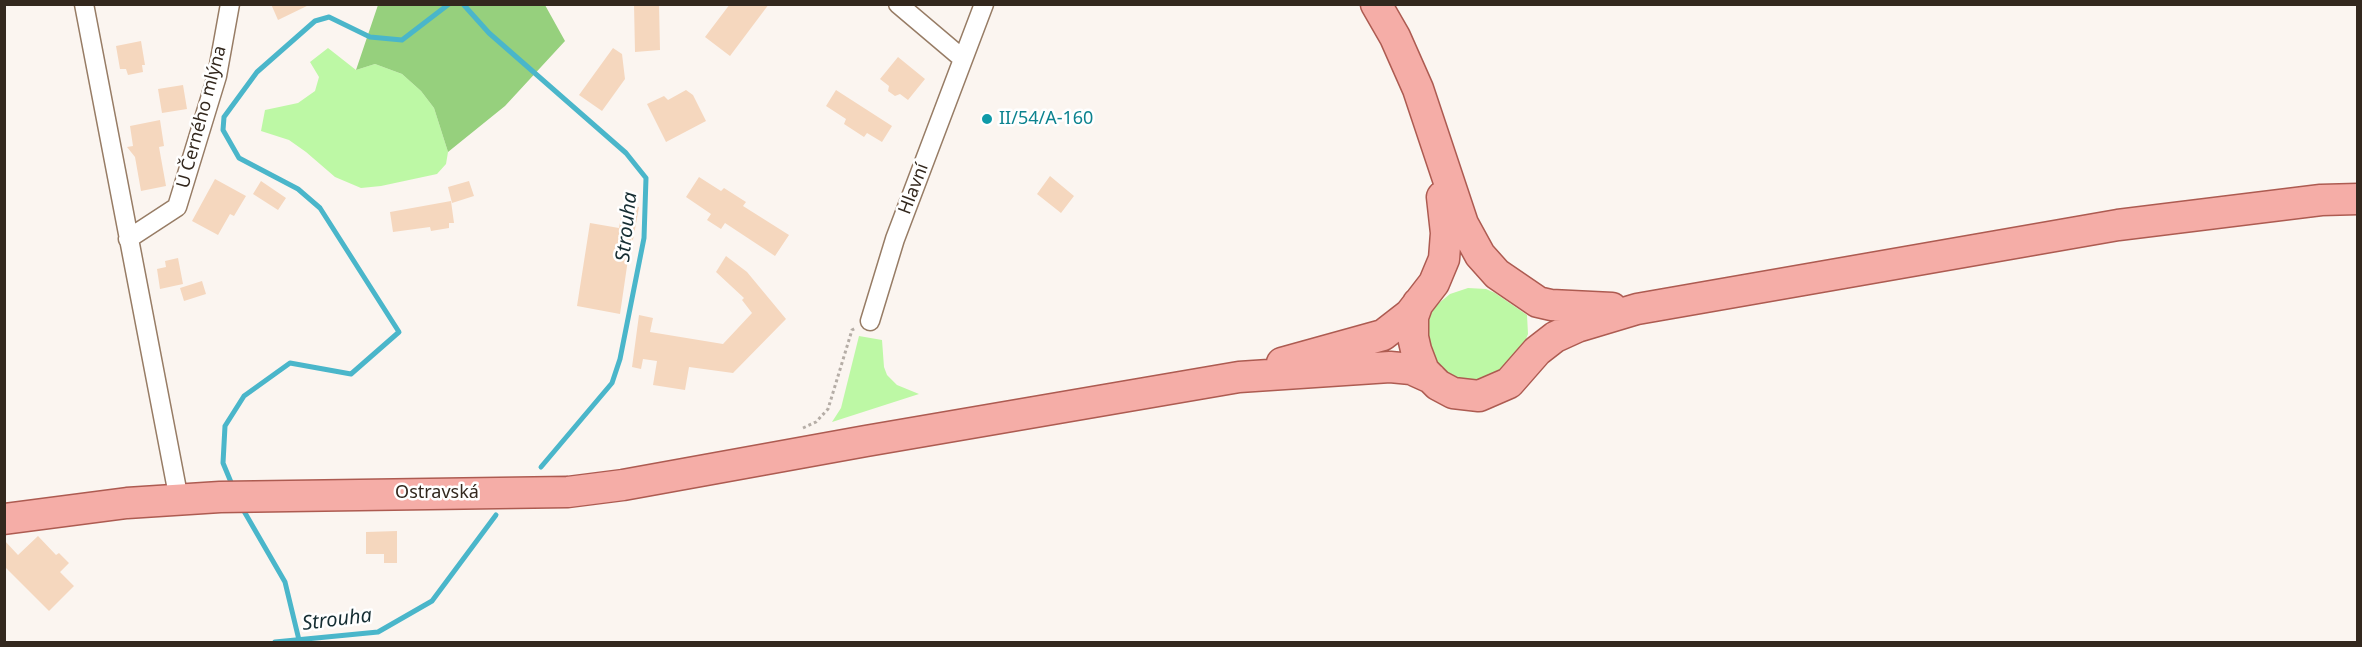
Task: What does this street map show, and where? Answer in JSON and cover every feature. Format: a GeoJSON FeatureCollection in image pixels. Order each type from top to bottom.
{"type":"FeatureCollection","features":[{"type":"Feature","properties":{"kind":"main road"},"geometry":{"type":"LineString","coordinates":[[1376,4],[1407,62],[1467,233],[1490,267],[1538,302],[1551,305],[1637,309]]}},
{"type":"Feature","properties":{"kind":"main road"},"geometry":{"type":"LineString","coordinates":[[1431,378],[1420,363],[1416,350],[1413,317],[1441,267],[1446,233],[1434,134]]}},
{"type":"Feature","properties":{"kind":"main road"},"geometry":{"type":"LineString","coordinates":[[1239,377],[1390,367],[1411,369],[1431,378],[1453,393],[1479,396],[1509,383],[1545,344],[1566,331],[1637,309],[2118,225],[2321,200],[2358,199]]}},
{"type":"Feature","properties":{"kind":"main road"},"geometry":{"type":"LineString","coordinates":[[1239,377],[1383,335],[1402,322],[1423,297],[1444,279],[1464,272],[1485,273],[1514,286],[1536,308],[1539,337],[1529,360]]}},
{"type":"Feature","properties":{"kind":"main road","name":"Ostravská"},"geometry":{"type":"LineString","coordinates":[[4,519],[127,503],[220,497],[568,492],[623,485],[1239,377]]}},
{"type":"Feature","properties":{"kind":"street"},"geometry":{"type":"LineString","coordinates":[[84,4],[179,500]]}},
{"type":"Feature","properties":{"kind":"street","name":"U Černého mlýna"},"geometry":{"type":"LineString","coordinates":[[128,239],[177,207],[218,76],[230,4]]}},
{"type":"Feature","properties":{"kind":"street"},"geometry":{"type":"LineString","coordinates":[[898,4],[963,59]]}},
{"type":"Feature","properties":{"kind":"street","name":"Hlavní"},"geometry":{"type":"LineString","coordinates":[[870,321],[895,239],[984,4]]}},
{"type":"Feature","properties":{"kind":"path"},"geometry":{"type":"LineString","coordinates":[[802,428],[816,422],[828,409],[852,330],[870,321]]}},
{"type":"Feature","properties":{"kind":"green space"},"geometry":{"type":"Polygon","coordinates":[[[378,5],[545,5],[565,41],[505,106],[448,152],[434,108],[421,91],[402,74],[375,64],[356,70],[378,5]]]}},
{"type":"Feature","properties":{"kind":"green space"},"geometry":{"type":"Polygon","coordinates":[[[328,48],[356,70],[375,64],[402,74],[421,91],[434,108],[448,152],[446,164],[437,174],[361,188],[335,177],[289,140],[261,131],[265,110],[298,103],[315,91],[319,77],[310,62],[328,48]]]}},
{"type":"Feature","properties":{"kind":"green space"},"geometry":{"type":"Polygon","coordinates":[[[1468,288],[1486,289],[1495,293],[1527,315],[1528,334],[1520,354],[1486,383],[1448,378],[1426,350],[1428,318],[1433,308],[1450,294],[1468,288]]]}},
{"type":"Feature","properties":{"kind":"green space"},"geometry":{"type":"Polygon","coordinates":[[[859,336],[882,340],[884,367],[887,375],[897,385],[919,394],[832,422],[841,408],[859,336]]]}},
{"type":"Feature","properties":{"kind":"building"},"geometry":{"type":"Polygon","coordinates":[[[271,4],[311,4],[278,20],[271,4]]]}},
{"type":"Feature","properties":{"kind":"building"},"geometry":{"type":"Polygon","coordinates":[[[634,4],[659,4],[660,50],[635,52],[634,4]]]}},
{"type":"Feature","properties":{"kind":"building"},"geometry":{"type":"Polygon","coordinates":[[[730,4],[769,4],[730,56],[705,37],[730,4]]]}},
{"type":"Feature","properties":{"kind":"building"},"geometry":{"type":"Polygon","coordinates":[[[141,41],[145,65],[142,65],[143,72],[128,75],[126,69],[120,69],[116,46],[141,41]]]}},
{"type":"Feature","properties":{"kind":"building"},"geometry":{"type":"Polygon","coordinates":[[[613,48],[622,54],[625,79],[602,111],[579,95],[613,48]]]}},
{"type":"Feature","properties":{"kind":"building"},"geometry":{"type":"Polygon","coordinates":[[[898,57],[925,79],[908,100],[900,94],[895,96],[888,91],[889,86],[880,79],[898,57]]]}},
{"type":"Feature","properties":{"kind":"building"},"geometry":{"type":"Polygon","coordinates":[[[183,85],[187,109],[162,113],[158,89],[183,85]]]}},
{"type":"Feature","properties":{"kind":"building"},"geometry":{"type":"Polygon","coordinates":[[[686,90],[693,95],[706,121],[666,142],[647,104],[664,96],[668,100],[686,90]]]}},
{"type":"Feature","properties":{"kind":"building"},"geometry":{"type":"Polygon","coordinates":[[[836,90],[892,126],[882,142],[867,133],[864,137],[844,124],[846,119],[826,106],[836,90]]]}},
{"type":"Feature","properties":{"kind":"building"},"geometry":{"type":"Polygon","coordinates":[[[160,120],[164,146],[159,147],[166,186],[141,191],[135,157],[127,147],[133,146],[130,126],[160,120]]]}},
{"type":"Feature","properties":{"kind":"building"},"geometry":{"type":"Polygon","coordinates":[[[1050,176],[1074,196],[1061,213],[1037,194],[1050,176]]]}},
{"type":"Feature","properties":{"kind":"building"},"geometry":{"type":"Polygon","coordinates":[[[699,177],[721,191],[724,188],[746,202],[743,206],[789,235],[775,256],[725,223],[721,229],[707,220],[711,214],[686,197],[699,177]]]}},
{"type":"Feature","properties":{"kind":"building"},"geometry":{"type":"Polygon","coordinates":[[[215,179],[246,196],[234,216],[230,214],[218,235],[192,221],[215,179]]]}},
{"type":"Feature","properties":{"kind":"building"},"geometry":{"type":"Polygon","coordinates":[[[261,181],[286,198],[278,210],[253,194],[261,181]]]}},
{"type":"Feature","properties":{"kind":"building"},"geometry":{"type":"Polygon","coordinates":[[[469,181],[474,196],[452,203],[448,187],[469,181]]]}},
{"type":"Feature","properties":{"kind":"building"},"geometry":{"type":"Polygon","coordinates":[[[451,201],[454,223],[449,223],[449,228],[431,231],[430,227],[393,232],[390,212],[451,201]]]}},
{"type":"Feature","properties":{"kind":"building"},"geometry":{"type":"Polygon","coordinates":[[[623,205],[639,207],[633,240],[631,239],[620,314],[577,306],[590,223],[619,228],[623,205]]]}},
{"type":"Feature","properties":{"kind":"building"},"geometry":{"type":"Polygon","coordinates":[[[726,256],[747,272],[786,319],[733,373],[689,367],[685,390],[653,385],[657,361],[643,359],[641,369],[632,367],[639,315],[653,318],[650,332],[723,344],[752,313],[742,300],[744,298],[716,272],[726,256]]]}},
{"type":"Feature","properties":{"kind":"building"},"geometry":{"type":"Polygon","coordinates":[[[178,258],[183,284],[160,289],[157,269],[166,267],[165,261],[178,258]]]}},
{"type":"Feature","properties":{"kind":"building"},"geometry":{"type":"Polygon","coordinates":[[[202,281],[206,294],[184,301],[180,288],[202,281]]]}},
{"type":"Feature","properties":{"kind":"building"},"geometry":{"type":"Polygon","coordinates":[[[397,531],[397,563],[384,563],[384,554],[366,554],[366,532],[397,531]]]}},
{"type":"Feature","properties":{"kind":"building"},"geometry":{"type":"Polygon","coordinates":[[[38,536],[56,555],[59,553],[69,563],[60,572],[74,586],[49,611],[4,566],[4,540],[18,555],[38,536]]]}},
{"type":"Feature","properties":{"kind":"waterway"},"geometry":{"type":"LineString","coordinates":[[233,487],[223,463],[225,426],[244,396],[290,363],[351,374],[399,332],[320,208],[298,189],[239,158],[223,130],[224,117],[257,72],[315,21],[329,17],[370,37],[402,40],[449,4]]}},
{"type":"Feature","properties":{"kind":"waterway","name":"Strouha"},"geometry":{"type":"LineString","coordinates":[[463,4],[489,33],[626,153],[646,178],[644,238],[620,359],[612,383],[541,467]]}},
{"type":"Feature","properties":{"kind":"waterway"},"geometry":{"type":"LineString","coordinates":[[241,506],[285,582],[299,640]]}},
{"type":"Feature","properties":{"kind":"waterway","name":"Strouha"},"geometry":{"type":"LineString","coordinates":[[275,642],[378,632],[432,601],[496,515]]}},
{"type":"Feature","properties":{"kind":"place","name":"II/54/A-160"},"geometry":{"type":"Point","coordinates":[987,119]}}]}
